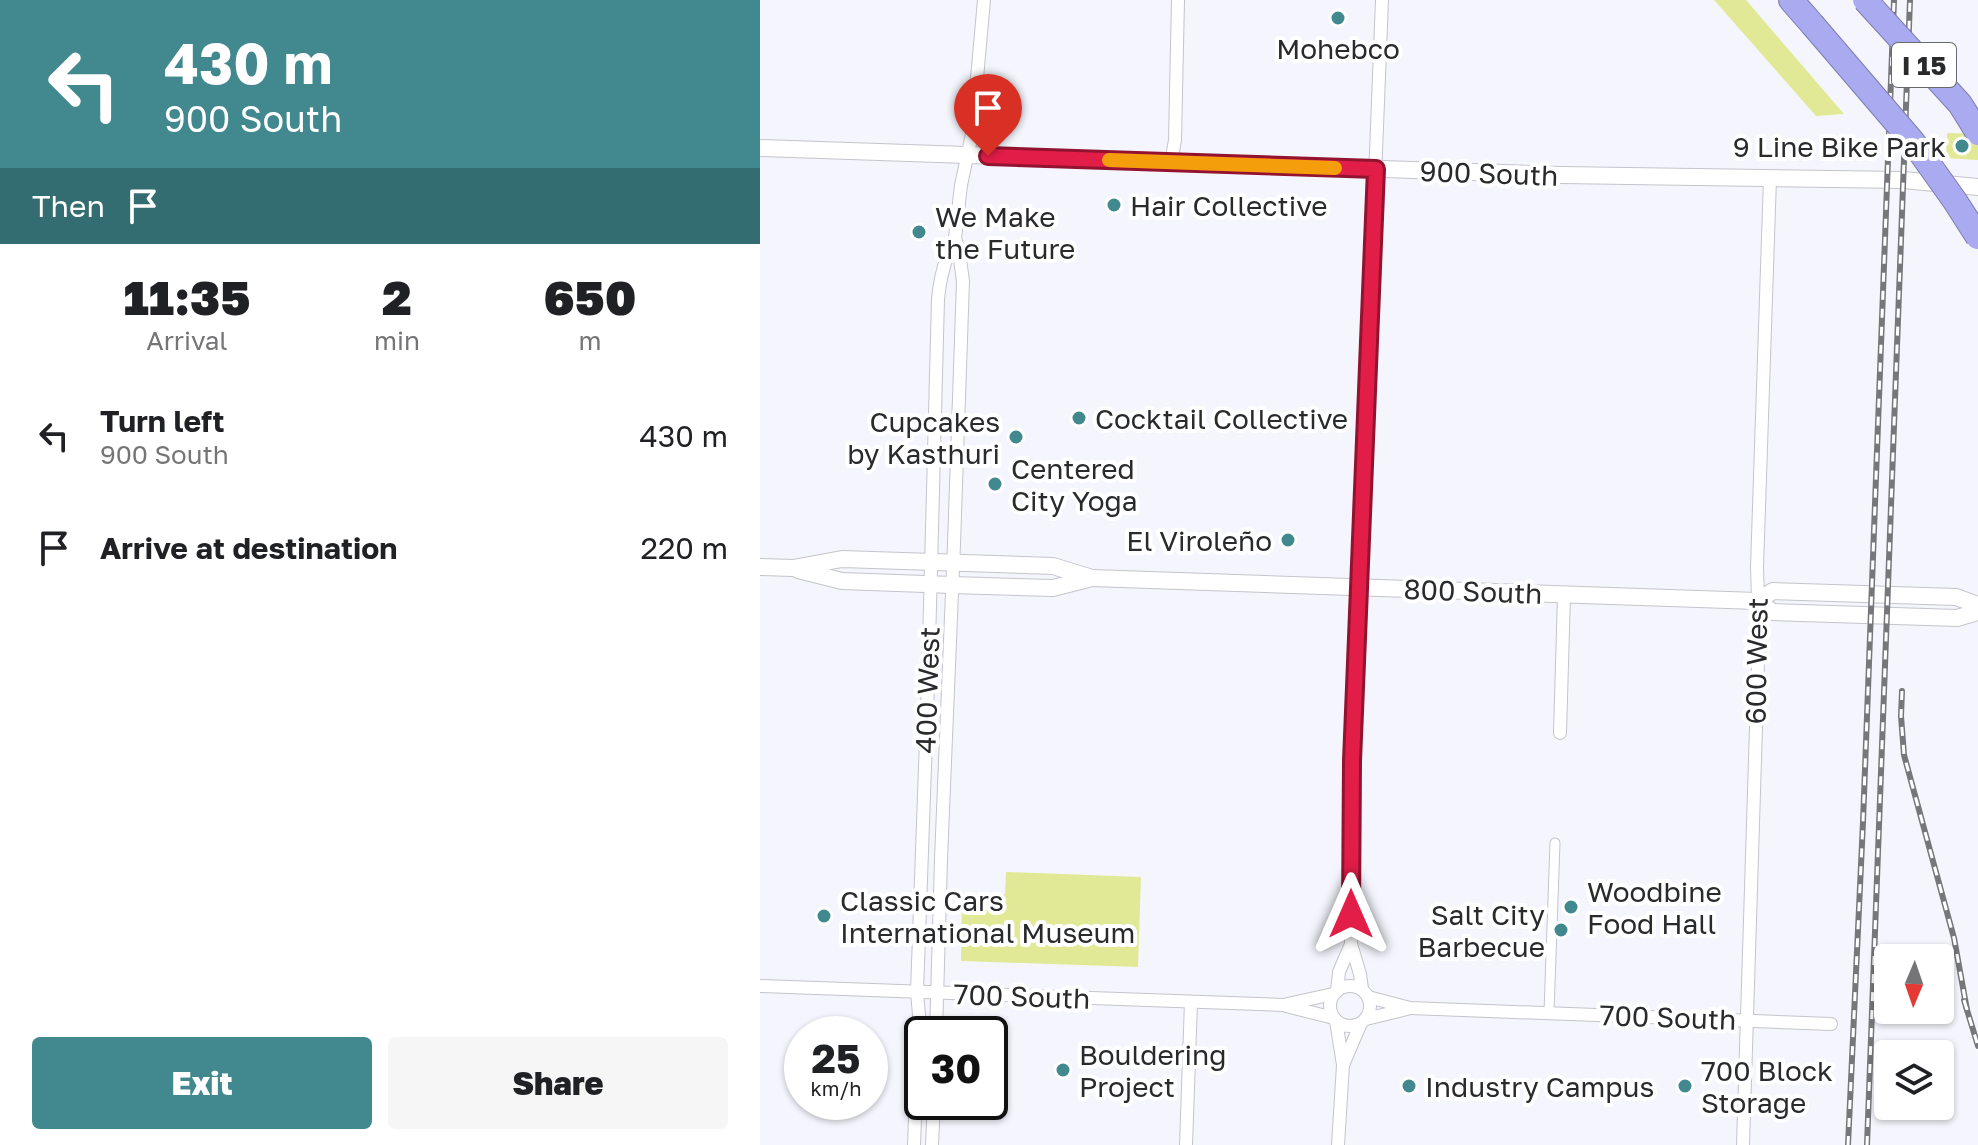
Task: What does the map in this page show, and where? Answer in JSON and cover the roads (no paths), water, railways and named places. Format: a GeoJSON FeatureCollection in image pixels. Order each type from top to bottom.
{"type":"FeatureCollection","features":[{"type":"Feature","properties":{"kind":"highway","name":"I 15"},"geometry":{"type":"LineString","coordinates":[[1791,0],[1913,142],[1978,237]]}},
{"type":"Feature","properties":{"kind":"highway","name":"I 15"},"geometry":{"type":"LineString","coordinates":[[1865,0],[1960,104],[1978,133]]}},
{"type":"Feature","properties":{"kind":"street","name":"400 West"},"geometry":{"type":"LineString","coordinates":[[914,1145],[939,286],[955,238],[961,185],[972,134],[984,0]]}},
{"type":"Feature","properties":{"kind":"street"},"geometry":{"type":"LineString","coordinates":[[1171,163],[1175,140],[1178,0]]}},
{"type":"Feature","properties":{"kind":"street"},"geometry":{"type":"LineString","coordinates":[[1343,1065],[1370,1006],[1351,944],[1352,761],[1382,0]]}},
{"type":"Feature","properties":{"kind":"street","name":"900 South"},"geometry":{"type":"LineString","coordinates":[[760,148],[1654,178],[1903,180],[1978,187]]}},
{"type":"Feature","properties":{"kind":"street","name":"600 West"},"geometry":{"type":"LineString","coordinates":[[1743,1145],[1770,178]]}},
{"type":"Feature","properties":{"kind":"street","name":"400 West"},"geometry":{"type":"LineString","coordinates":[[936,1016],[963,281],[955,238]]}},
{"type":"Feature","properties":{"kind":"street","name":"800 South"},"geometry":{"type":"LineString","coordinates":[[760,567],[793,568],[842,559],[1053,566],[1092,578],[1757,601],[1773,612],[1957,618],[1978,612]]}},
{"type":"Feature","properties":{"kind":"street","name":"800 South"},"geometry":{"type":"LineString","coordinates":[[793,568],[842,581],[930,585],[1053,588],[1092,578]]}},
{"type":"Feature","properties":{"kind":"street","name":"800 South"},"geometry":{"type":"LineString","coordinates":[[1757,601],[1773,591],[1956,597],[1978,605]]}},
{"type":"Feature","properties":{"kind":"street"},"geometry":{"type":"LineString","coordinates":[[1560,733],[1564,595]]}},
{"type":"Feature","properties":{"kind":"street"},"geometry":{"type":"LineString","coordinates":[[1549,1012],[1555,843]]}},
{"type":"Feature","properties":{"kind":"street"},"geometry":{"type":"LineString","coordinates":[[1338,1145],[1343,1065],[1330,1002],[1351,944]]}},
{"type":"Feature","properties":{"kind":"street","name":"700 South"},"geometry":{"type":"LineString","coordinates":[[760,986],[1283,1005],[1335,1020]]}},
{"type":"Feature","properties":{"kind":"street"},"geometry":{"type":"LineString","coordinates":[[1335,992],[1350,986],[1365,993]]}},
{"type":"Feature","properties":{"kind":"street","name":"700 South"},"geometry":{"type":"LineString","coordinates":[[1283,1005],[1335,992]]}},
{"type":"Feature","properties":{"kind":"street","name":"700 South"},"geometry":{"type":"LineString","coordinates":[[1365,993],[1410,1008],[1831,1024]]}},
{"type":"Feature","properties":{"kind":"street"},"geometry":{"type":"LineString","coordinates":[[1186,1145],[1191,1002]]}},
{"type":"Feature","properties":{"kind":"street","name":"700 South"},"geometry":{"type":"LineString","coordinates":[[1364,1021],[1410,1008]]}},
{"type":"Feature","properties":{"kind":"street"},"geometry":{"type":"LineString","coordinates":[[1335,1020],[1349,1026],[1364,1021]]}},
{"type":"Feature","properties":{"kind":"street"},"geometry":{"type":"LineString","coordinates":[[932,1145],[933,1120]]}},
{"type":"Feature","properties":{"kind":"railway"},"geometry":{"type":"LineString","coordinates":[[1848,1145],[1894,0]]}},
{"type":"Feature","properties":{"kind":"railway"},"geometry":{"type":"LineString","coordinates":[[1867,1145],[1910,0]]}},
{"type":"Feature","properties":{"kind":"railway"},"geometry":{"type":"LineString","coordinates":[[1902,691],[1904,755],[1954,938],[1967,1010]]}},
{"type":"Feature","properties":{"kind":"railway"},"geometry":{"type":"LineString","coordinates":[[1964,1000],[1978,1046]]}},
{"type":"Feature","properties":{"kind":"place","name":"Mohebco"},"geometry":{"type":"Point","coordinates":[1338,18]}},
{"type":"Feature","properties":{"kind":"place","name":"9 Line Bike Park"},"geometry":{"type":"Point","coordinates":[1962,146]}},
{"type":"Feature","properties":{"kind":"place","name":"Hair Collective"},"geometry":{"type":"Point","coordinates":[1114,205]}},
{"type":"Feature","properties":{"kind":"place","name":"We Make the Future"},"geometry":{"type":"Point","coordinates":[919,232]}},
{"type":"Feature","properties":{"kind":"place","name":"Cocktail Collective"},"geometry":{"type":"Point","coordinates":[1079,418]}},
{"type":"Feature","properties":{"kind":"place","name":"Cupcakes by Kasthuri"},"geometry":{"type":"Point","coordinates":[1016,437]}},
{"type":"Feature","properties":{"kind":"place","name":"Centered City Yoga"},"geometry":{"type":"Point","coordinates":[995,484]}},
{"type":"Feature","properties":{"kind":"place","name":"El Viroleño"},"geometry":{"type":"Point","coordinates":[1288,540]}},
{"type":"Feature","properties":{"kind":"place","name":"Woodbine Food Hall"},"geometry":{"type":"Point","coordinates":[1571,907]}},
{"type":"Feature","properties":{"kind":"place","name":"Classic Cars International Museum"},"geometry":{"type":"Point","coordinates":[824,916]}},
{"type":"Feature","properties":{"kind":"place","name":"Salt City Barbecue"},"geometry":{"type":"Point","coordinates":[1561,930]}},
{"type":"Feature","properties":{"kind":"place","name":"Bouldering Project"},"geometry":{"type":"Point","coordinates":[1063,1070]}},
{"type":"Feature","properties":{"kind":"place","name":"Industry Campus"},"geometry":{"type":"Point","coordinates":[1409,1086]}},
{"type":"Feature","properties":{"kind":"place","name":"700 Block Storage"},"geometry":{"type":"Point","coordinates":[1685,1086]}}]}
